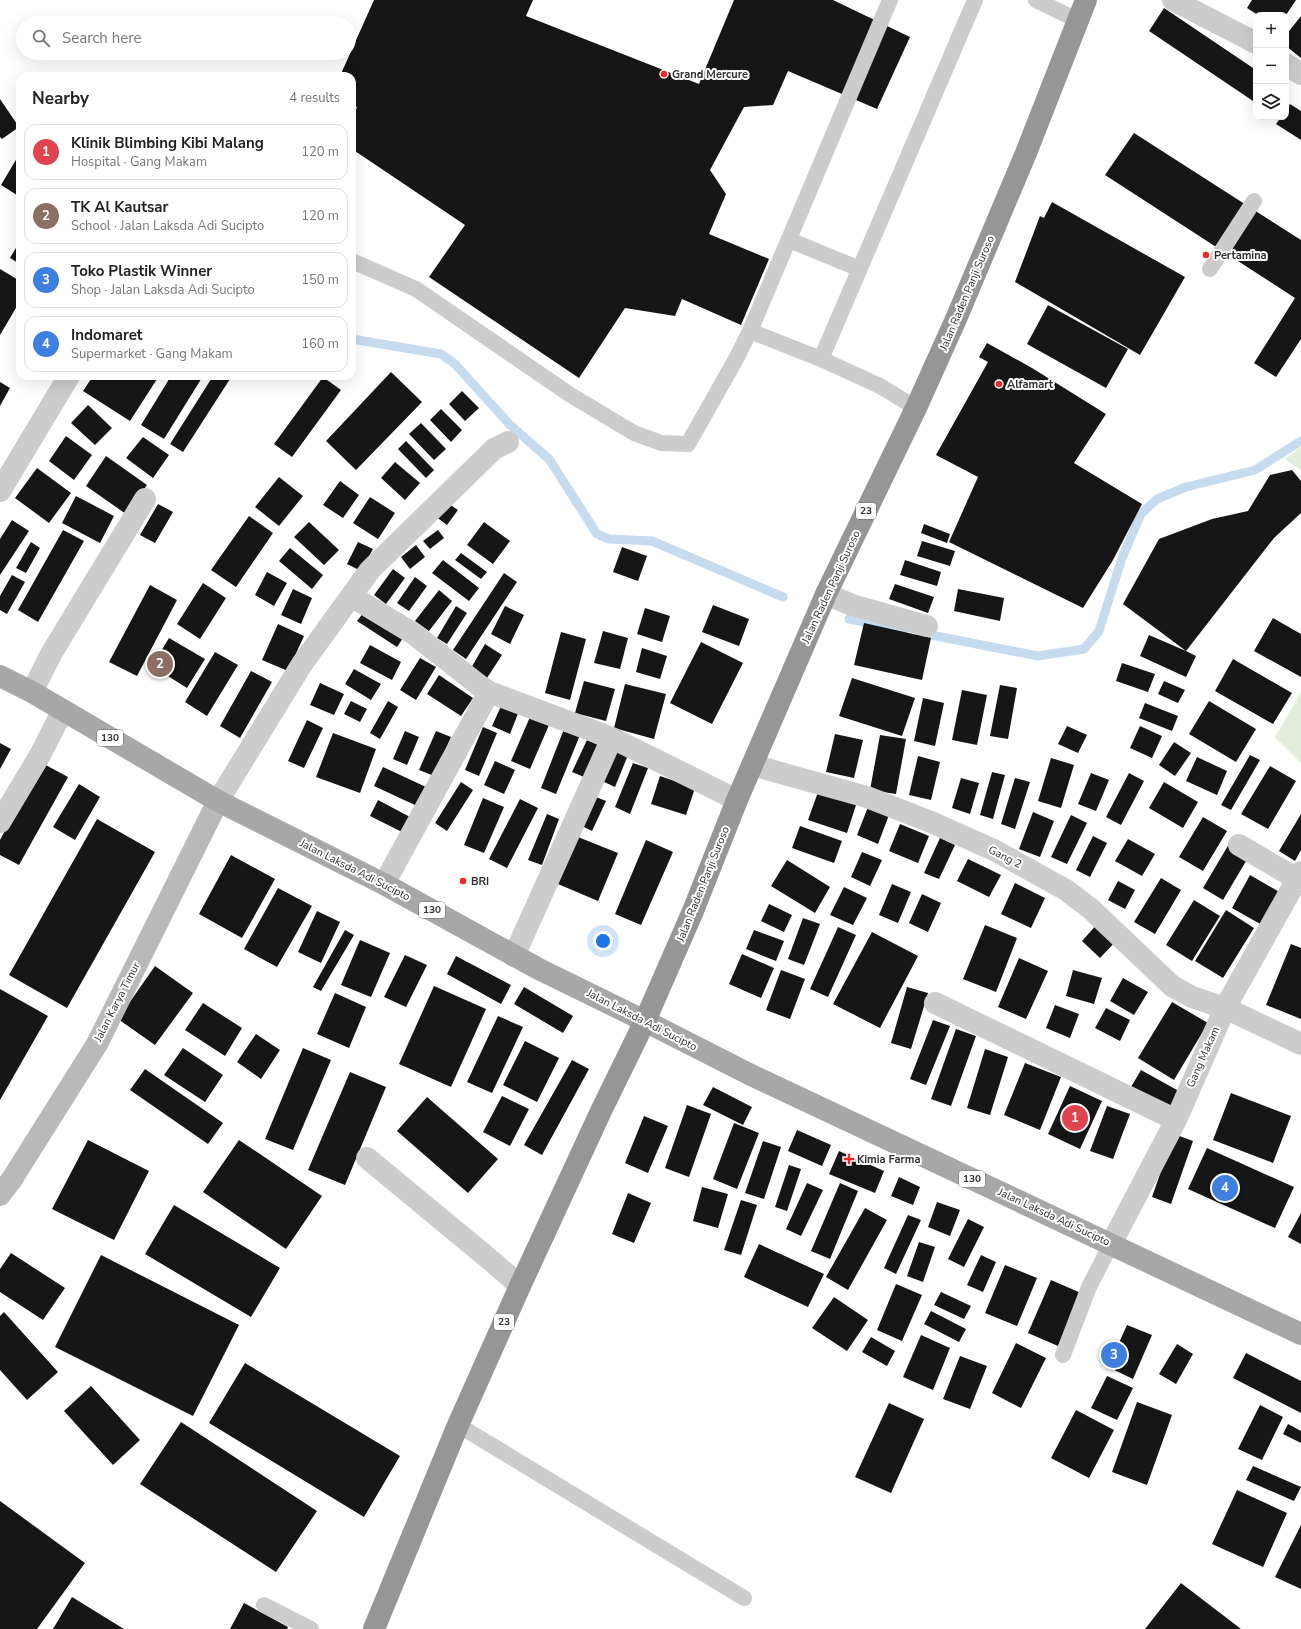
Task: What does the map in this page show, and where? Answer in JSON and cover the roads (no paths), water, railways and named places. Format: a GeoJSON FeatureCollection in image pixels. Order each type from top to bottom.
{"type":"FeatureCollection","features":[{"type":"Feature","properties":{"kind":"highway","name":"Jalan Raden Panji Suroso"},"geometry":{"type":"LineString","coordinates":[[645,1021],[694,911],[737,800],[826,594],[916,408],[956,319],[1026,153],[1056,73],[1079,21],[1086,0]]}},
{"type":"Feature","properties":{"kind":"highway","name":"23"},"geometry":{"type":"LineString","coordinates":[[374,1629],[458,1425],[601,1111],[645,1021]]}},
{"type":"Feature","properties":{"kind":"main road","name":"Jalan Laksda Adi Sucipto"},"geometry":{"type":"LineString","coordinates":[[0,676],[32,692],[218,801],[384,884],[514,956],[748,1074],[1301,1334]]}},
{"type":"Feature","properties":{"kind":"street"},"geometry":{"type":"LineString","coordinates":[[1173,0],[1253,41]]}},
{"type":"Feature","properties":{"kind":"street"},"geometry":{"type":"LineString","coordinates":[[1289,66],[1301,74]]}},
{"type":"Feature","properties":{"kind":"street"},"geometry":{"type":"LineString","coordinates":[[0,491],[67,380]]}},
{"type":"Feature","properties":{"kind":"street"},"geometry":{"type":"LineString","coordinates":[[218,801],[302,664],[370,570],[494,449],[508,442]]}},
{"type":"Feature","properties":{"kind":"street"},"geometry":{"type":"LineString","coordinates":[[32,692],[51,654],[144,499]]}},
{"type":"Feature","properties":{"kind":"street"},"geometry":{"type":"LineString","coordinates":[[826,594],[852,605],[927,626]]}},
{"type":"Feature","properties":{"kind":"street"},"geometry":{"type":"LineString","coordinates":[[351,596],[414,634],[489,692],[612,738],[737,800]]}},
{"type":"Feature","properties":{"kind":"street"},"geometry":{"type":"LineString","coordinates":[[384,884],[489,692]]}},
{"type":"Feature","properties":{"kind":"street"},"geometry":{"type":"LineString","coordinates":[[0,822],[40,755],[63,710]]}},
{"type":"Feature","properties":{"kind":"street"},"geometry":{"type":"LineString","coordinates":[[514,956],[612,738]]}},
{"type":"Feature","properties":{"kind":"street","name":"Gang 2"},"geometry":{"type":"LineString","coordinates":[[752,766],[867,797],[931,822],[994,850],[1066,890],[1091,909],[1172,986],[1192,997],[1224,1008],[1301,1044]]}},
{"type":"Feature","properties":{"kind":"street","name":"Jalan Karya Timur"},"geometry":{"type":"LineString","coordinates":[[0,1195],[12,1179],[96,1044],[218,801]]}},
{"type":"Feature","properties":{"kind":"street"},"geometry":{"type":"LineString","coordinates":[[1239,845],[1299,875]]}},
{"type":"Feature","properties":{"kind":"street","name":"Gang Makam"},"geometry":{"type":"LineString","coordinates":[[1111,1244],[1176,1120],[1224,1008],[1299,875]]}},
{"type":"Feature","properties":{"kind":"street"},"geometry":{"type":"LineString","coordinates":[[935,1003],[1176,1120]]}},
{"type":"Feature","properties":{"kind":"street"},"geometry":{"type":"LineString","coordinates":[[368,1158],[520,1286]]}},
{"type":"Feature","properties":{"kind":"lane"},"geometry":{"type":"LineString","coordinates":[[356,262],[416,289],[569,394],[634,433],[662,443],[688,444],[750,331],[890,0]]}},
{"type":"Feature","properties":{"kind":"lane"},"geometry":{"type":"LineString","coordinates":[[821,359],[975,0]]}},
{"type":"Feature","properties":{"kind":"lane"},"geometry":{"type":"LineString","coordinates":[[1036,0],[1079,21]]}},
{"type":"Feature","properties":{"kind":"lane"},"geometry":{"type":"LineString","coordinates":[[1210,269],[1254,201]]}},
{"type":"Feature","properties":{"kind":"lane"},"geometry":{"type":"LineString","coordinates":[[789,240],[860,269]]}},
{"type":"Feature","properties":{"kind":"lane"},"geometry":{"type":"LineString","coordinates":[[750,331],[821,359],[880,386],[916,408]]}},
{"type":"Feature","properties":{"kind":"lane"},"geometry":{"type":"LineString","coordinates":[[1063,1355],[1089,1287],[1111,1244]]}},
{"type":"Feature","properties":{"kind":"lane"},"geometry":{"type":"LineString","coordinates":[[458,1425],[744,1598]]}},
{"type":"Feature","properties":{"kind":"lane"},"geometry":{"type":"LineString","coordinates":[[264,1605],[311,1629]]}},
{"type":"Feature","properties":{"kind":"waterway"},"geometry":{"type":"LineString","coordinates":[[356,340],[441,354],[455,364],[510,425],[549,459],[597,534],[609,539],[652,541],[783,597]]}},
{"type":"Feature","properties":{"kind":"waterway"},"geometry":{"type":"LineString","coordinates":[[921,633],[1038,656],[1084,649],[1099,631],[1122,558],[1141,514],[1157,499],[1186,487],[1255,470],[1301,441]]}},
{"type":"Feature","properties":{"kind":"waterway"},"geometry":{"type":"LineString","coordinates":[[849,619],[904,630]]}},
{"type":"Feature","properties":{"kind":"place","name":"Grand Mercure"},"geometry":{"type":"Point","coordinates":[664,74]}},
{"type":"Feature","properties":{"kind":"place","name":"Pertamina"},"geometry":{"type":"Point","coordinates":[1206,255]}},
{"type":"Feature","properties":{"kind":"place","name":"Alfamart"},"geometry":{"type":"Point","coordinates":[999,384]}},
{"type":"Feature","properties":{"kind":"place","name":"TK Al Kautsar"},"geometry":{"type":"Point","coordinates":[160,664]}},
{"type":"Feature","properties":{"kind":"place","name":"BRI"},"geometry":{"type":"Point","coordinates":[463,881]}},
{"type":"Feature","properties":{"kind":"place","name":"Klinik Blimbing Kibi Malang"},"geometry":{"type":"Point","coordinates":[1075,1118]}},
{"type":"Feature","properties":{"kind":"place","name":"Kimia Farma"},"geometry":{"type":"Point","coordinates":[849,1159]}},
{"type":"Feature","properties":{"kind":"place","name":"Indomaret"},"geometry":{"type":"Point","coordinates":[1225,1188]}},
{"type":"Feature","properties":{"kind":"place","name":"Toko Plastik Winner"},"geometry":{"type":"Point","coordinates":[1114,1355]}}]}
